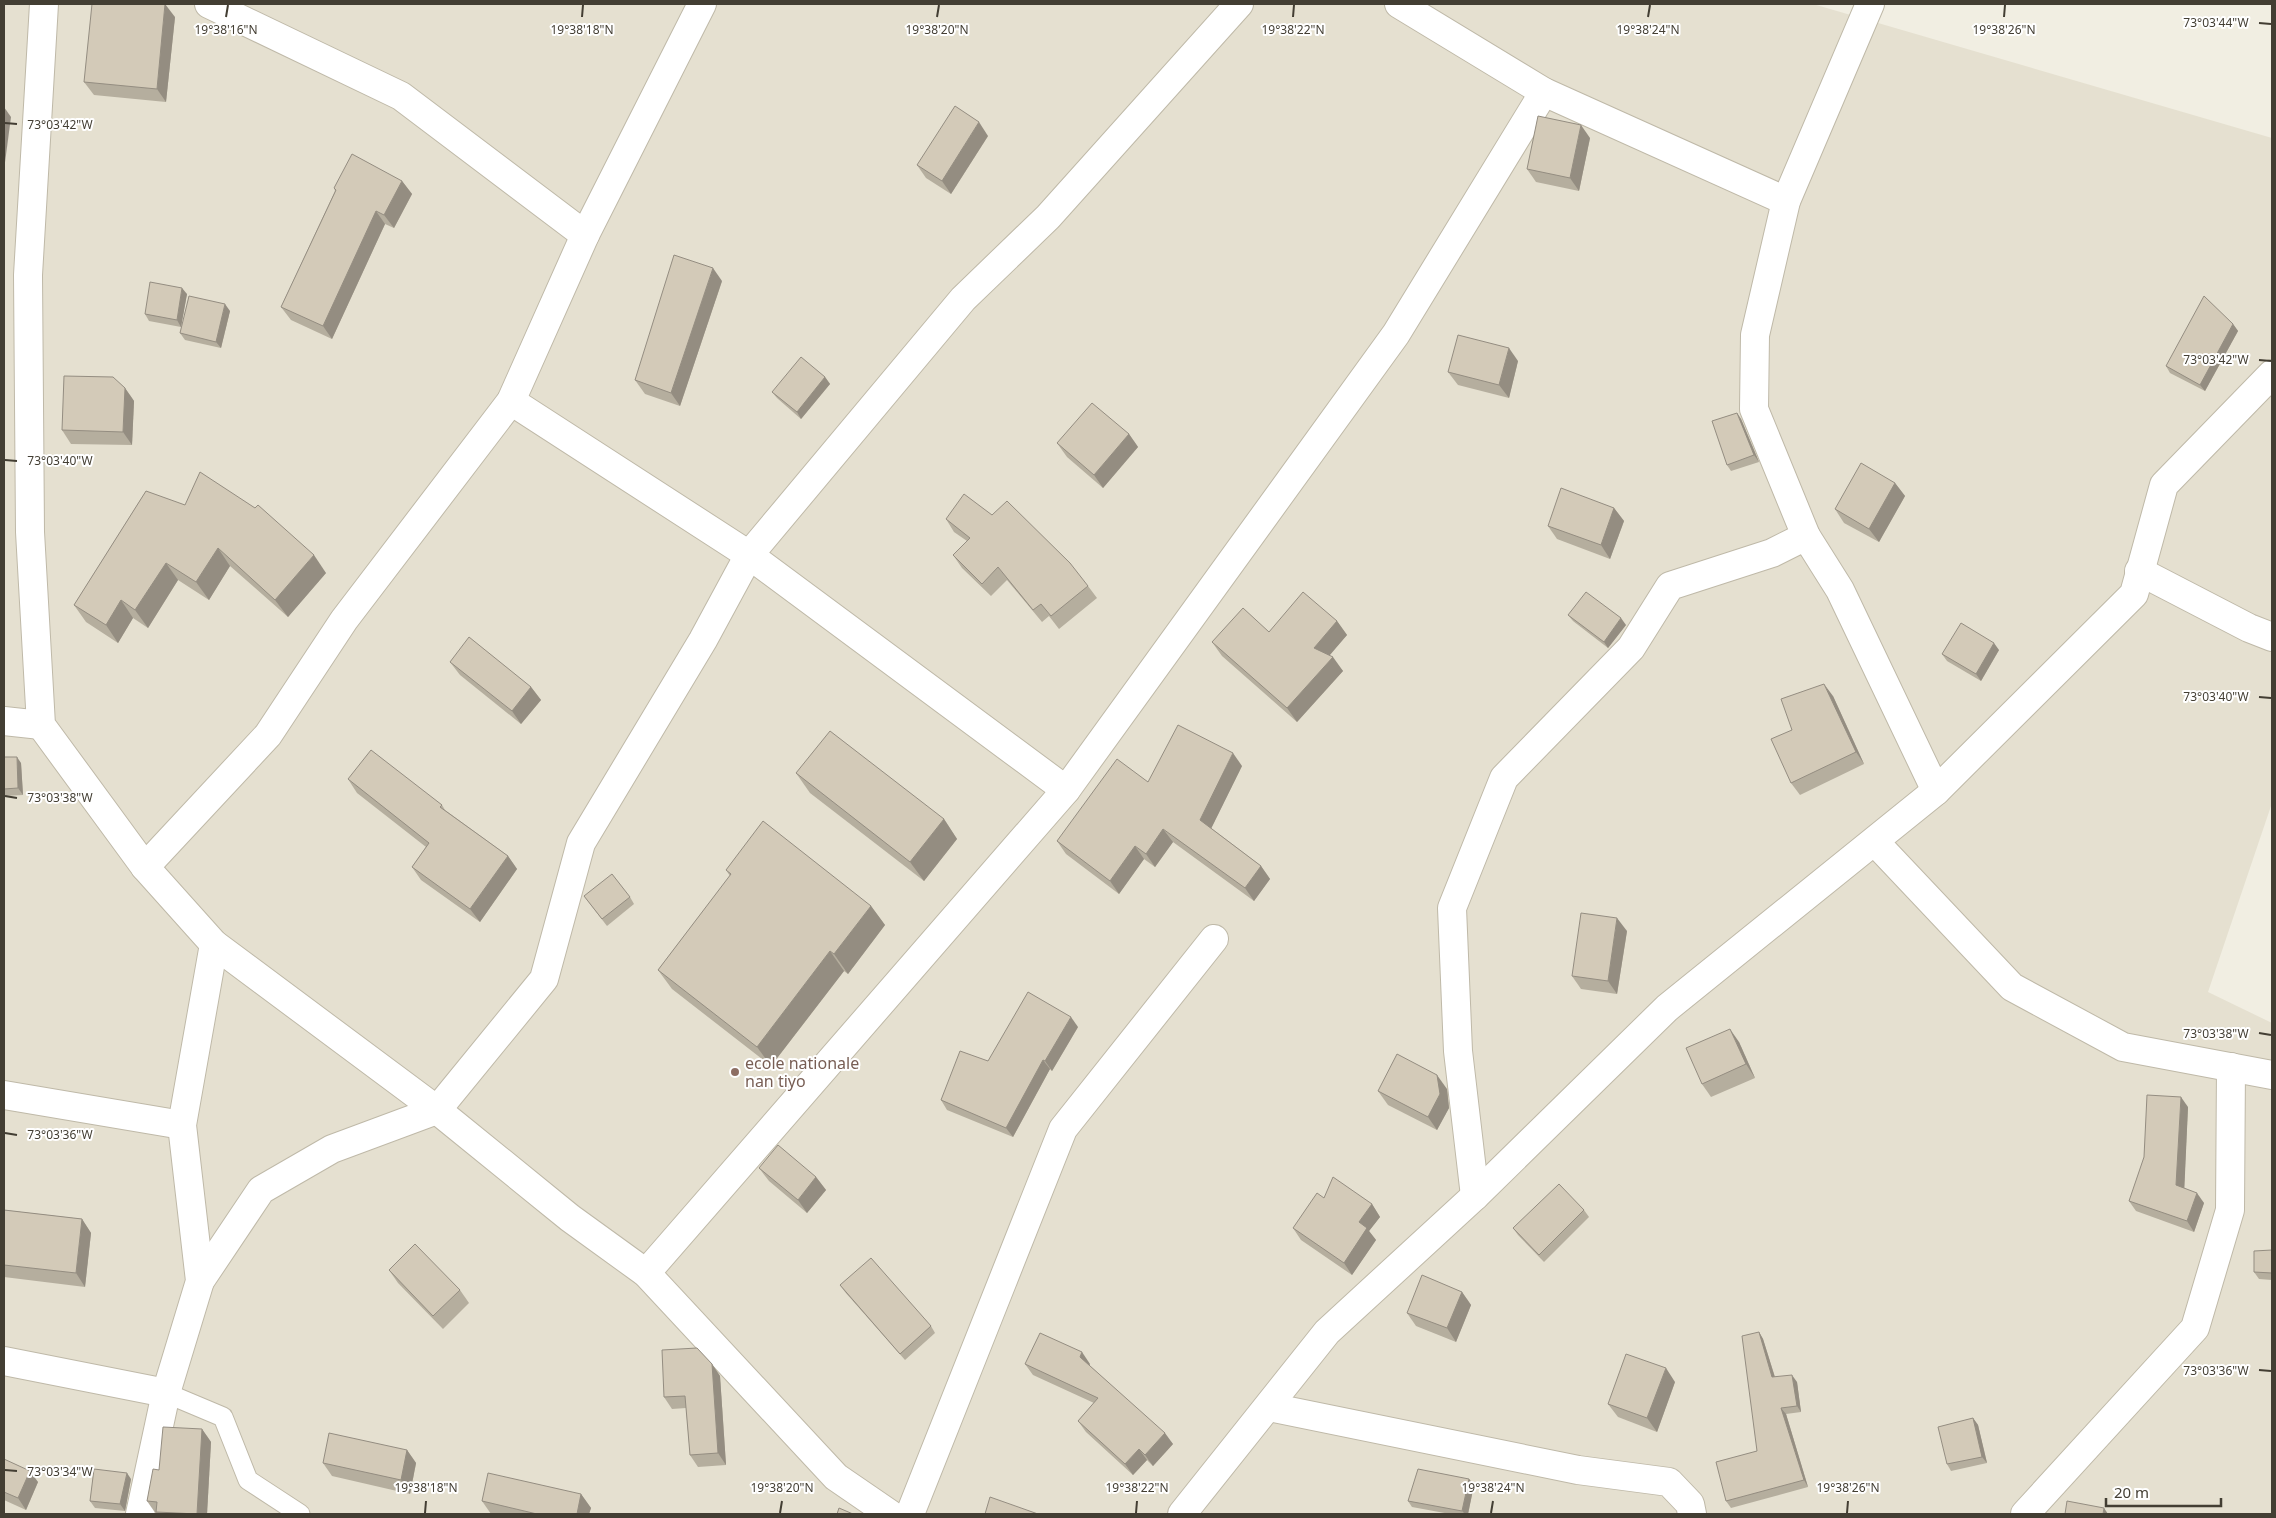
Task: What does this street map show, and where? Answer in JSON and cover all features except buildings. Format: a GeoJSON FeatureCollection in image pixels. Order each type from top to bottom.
{"type":"FeatureCollection","features":[{"type":"Feature","properties":{"kind":"street"},"geometry":{"type":"LineString","coordinates":[[44,4],[28,275],[30,532],[41,725],[145,867],[214,944],[437,1110],[570,1218],[646,1273],[836,1477],[890,1514]]}},
{"type":"Feature","properties":{"kind":"street"},"geometry":{"type":"LineString","coordinates":[[209,4],[401,96],[585,235]]}},
{"type":"Feature","properties":{"kind":"street"},"geometry":{"type":"LineString","coordinates":[[145,867],[268,735],[344,620],[511,401],[585,235],[702,4]]}},
{"type":"Feature","properties":{"kind":"street"},"geometry":{"type":"LineString","coordinates":[[140,1514],[166,1393],[200,1281],[261,1190],[332,1150],[437,1110],[544,979],[581,843],[702,640],[748,555],[963,299],[1048,217],[1240,4]]}},
{"type":"Feature","properties":{"kind":"street"},"geometry":{"type":"LineString","coordinates":[[1399,4],[1544,92],[1786,201]]}},
{"type":"Feature","properties":{"kind":"street"},"geometry":{"type":"LineString","coordinates":[[1870,4],[1786,201],[1755,335],[1754,409],[1806,536],[1840,590],[1936,791]]}},
{"type":"Feature","properties":{"kind":"street"},"geometry":{"type":"LineString","coordinates":[[646,1273],[1066,790],[1396,334],[1544,92]]}},
{"type":"Feature","properties":{"kind":"street"},"geometry":{"type":"LineString","coordinates":[[1182,1514],[1327,1332],[1475,1196],[1666,1008],[1875,842],[1936,791],[2134,594],[2164,485],[2272,374]]}},
{"type":"Feature","properties":{"kind":"street"},"geometry":{"type":"LineString","coordinates":[[511,401],[748,555],[1066,790]]}},
{"type":"Feature","properties":{"kind":"street"},"geometry":{"type":"LineString","coordinates":[[1475,1196],[1458,1051],[1452,908],[1504,778],[1632,648],[1670,586],[1772,553],[1806,536]]}},
{"type":"Feature","properties":{"kind":"street"},"geometry":{"type":"LineString","coordinates":[[2139,571],[2249,628],[2272,637]]}},
{"type":"Feature","properties":{"kind":"street"},"geometry":{"type":"LineString","coordinates":[[4,721],[41,725]]}},
{"type":"Feature","properties":{"kind":"street"},"geometry":{"type":"LineString","coordinates":[[1875,842],[2012,987],[2123,1047],[2272,1075]]}},
{"type":"Feature","properties":{"kind":"street"},"geometry":{"type":"LineString","coordinates":[[910,1514],[1063,1129],[1214,939]]}},
{"type":"Feature","properties":{"kind":"street"},"geometry":{"type":"LineString","coordinates":[[200,1281],[182,1125],[214,944]]}},
{"type":"Feature","properties":{"kind":"street"},"geometry":{"type":"LineString","coordinates":[[2026,1514],[2195,1328],[2230,1210],[2231,1067]]}},
{"type":"Feature","properties":{"kind":"street"},"geometry":{"type":"LineString","coordinates":[[4,1095],[182,1125]]}},
{"type":"Feature","properties":{"kind":"street"},"geometry":{"type":"LineString","coordinates":[[4,1361],[166,1393]]}},
{"type":"Feature","properties":{"kind":"street"},"geometry":{"type":"LineString","coordinates":[[1269,1407],[1578,1470],[1669,1482],[1690,1504],[1692,1514]]}},
{"type":"Feature","properties":{"kind":"lane"},"geometry":{"type":"LineString","coordinates":[[166,1393],[224,1417],[248,1480],[300,1514]]}},
{"type":"Feature","properties":{"kind":"shaded area"},"geometry":{"type":"Polygon","coordinates":[[[4,4],[1813,4],[2272,138],[2272,803],[2208,992],[2272,1023],[2272,1514],[4,1514],[4,4]]]}},
{"type":"Feature","properties":{"kind":"place","name":"ecole nationale nan tiyo"},"geometry":{"type":"Point","coordinates":[735,1072]}}]}
